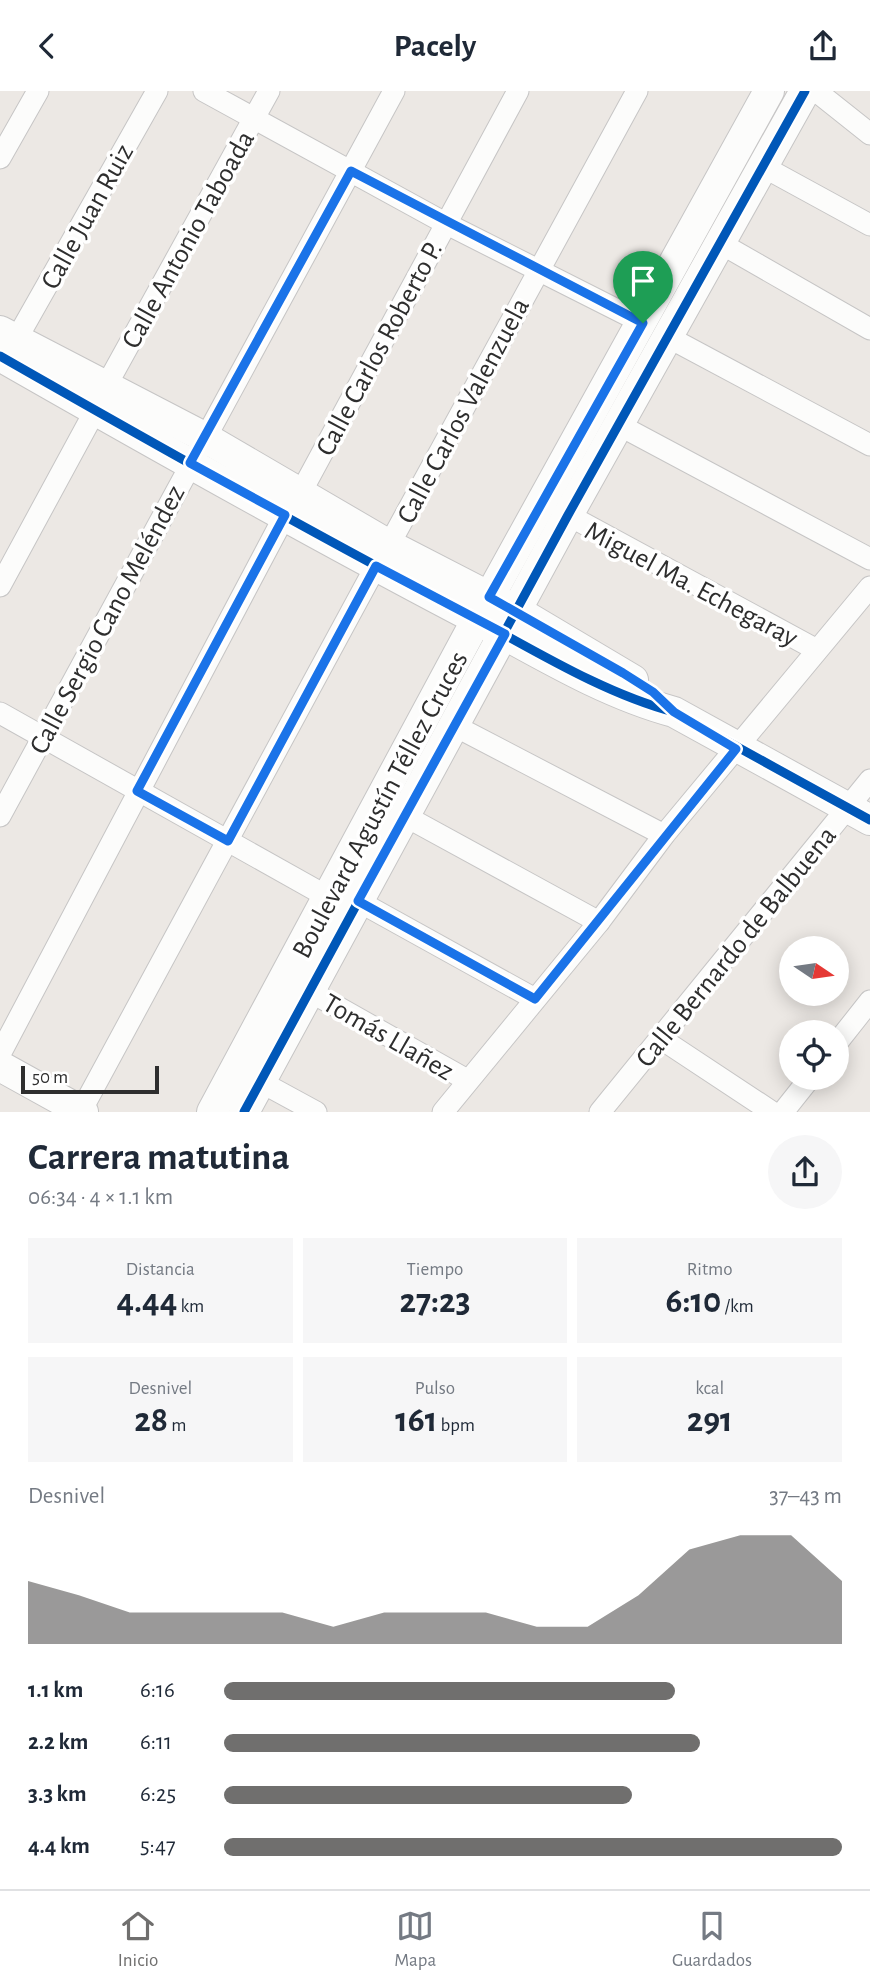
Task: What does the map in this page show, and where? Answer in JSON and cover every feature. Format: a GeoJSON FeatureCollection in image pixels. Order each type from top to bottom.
{"type":"FeatureCollection","features":[{"type":"Feature","properties":{"kind":"street"},"geometry":{"type":"LineString","coordinates":[[0,157],[38,91]]}},
{"type":"Feature","properties":{"kind":"street","name":"Calle Juan Ruiz"},"geometry":{"type":"LineString","coordinates":[[5,353],[157,91]]}},
{"type":"Feature","properties":{"kind":"street"},"geometry":{"type":"LineString","coordinates":[[204,91],[445,223],[655,330],[870,445]]}},
{"type":"Feature","properties":{"kind":"street","name":"Calle Antonio Taboada"},"geometry":{"type":"LineString","coordinates":[[0,586],[268,91]]}},
{"type":"Feature","properties":{"kind":"street","name":"Calle Sergio Cano Meléndez"},"geometry":{"type":"LineString","coordinates":[[0,816],[394,91]]}},
{"type":"Feature","properties":{"kind":"street","name":"Calle Carlos Roberto P."},"geometry":{"type":"LineString","coordinates":[[0,1054],[137,791],[518,91]]}},
{"type":"Feature","properties":{"kind":"street","name":"Calle Carlos Valenzuela"},"geometry":{"type":"LineString","coordinates":[[82,1111],[382,555],[637,91]]}},
{"type":"Feature","properties":{"kind":"street","name":"Boulevard Agustín Téllez Cruces"},"geometry":{"type":"LineString","coordinates":[[244,1112],[568,515],[620,425],[655,330],[769,91]]}},
{"type":"Feature","properties":{"kind":"street","name":"Boulevard Agustín Téllez Cruces"},"geometry":{"type":"LineString","coordinates":[[212,1112],[483,608],[655,330],[720,243],[805,91]]}},
{"type":"Feature","properties":{"kind":"street"},"geometry":{"type":"LineString","coordinates":[[816,91],[870,134]]}},
{"type":"Feature","properties":{"kind":"street"},"geometry":{"type":"LineString","coordinates":[[762,166],[870,225]]}},
{"type":"Feature","properties":{"kind":"street"},"geometry":{"type":"LineString","coordinates":[[720,243],[870,329]]}},
{"type":"Feature","properties":{"kind":"street"},"geometry":{"type":"LineString","coordinates":[[5,353],[101,398],[382,555],[511,623],[653,692],[674,712],[736,749],[859,814]]}},
{"type":"Feature","properties":{"kind":"street"},"geometry":{"type":"LineString","coordinates":[[620,425],[870,559]]}},
{"type":"Feature","properties":{"kind":"street","name":"Miguel Ma. Echegaray"},"geometry":{"type":"LineString","coordinates":[[568,515],[817,650]]}},
{"type":"Feature","properties":{"kind":"street"},"geometry":{"type":"LineString","coordinates":[[443,1112],[600,922],[664,835],[870,587]]}},
{"type":"Feature","properties":{"kind":"street"},"geometry":{"type":"LineString","coordinates":[[0,713],[328,897]]}},
{"type":"Feature","properties":{"kind":"street"},"geometry":{"type":"LineString","coordinates":[[455,726],[664,835]]}},
{"type":"Feature","properties":{"kind":"street","name":"Calle Bernardo de Balbuena"},"geometry":{"type":"LineString","coordinates":[[600,1112],[660,1038],[859,814],[870,780]]}},
{"type":"Feature","properties":{"kind":"street"},"geometry":{"type":"LineString","coordinates":[[405,816],[600,922]]}},
{"type":"Feature","properties":{"kind":"street"},"geometry":{"type":"LineString","coordinates":[[358,901],[535,999]]}},
{"type":"Feature","properties":{"kind":"street","name":"Tomás Llañez"},"geometry":{"type":"LineString","coordinates":[[311,992],[467,1080]]}},
{"type":"Feature","properties":{"kind":"street"},"geometry":{"type":"LineString","coordinates":[[849,1028],[870,1001]]}},
{"type":"Feature","properties":{"kind":"street"},"geometry":{"type":"LineString","coordinates":[[660,1038],[772,1112]]}},
{"type":"Feature","properties":{"kind":"street"},"geometry":{"type":"LineString","coordinates":[[0,1066],[82,1111]]}},
{"type":"Feature","properties":{"kind":"street"},"geometry":{"type":"LineString","coordinates":[[259,1081],[316,1112]]}},
{"type":"Feature","properties":{"kind":"street"},"geometry":{"type":"LineString","coordinates":[[783,1112],[800,1090]]}},
{"type":"Feature","properties":{"kind":"cycle path"},"geometry":{"type":"LineString","coordinates":[[244,1112],[568,515],[805,91]]}},
{"type":"Feature","properties":{"kind":"cycle path"},"geometry":{"type":"LineString","coordinates":[[0,356],[286,517],[538,653],[618,693],[674,712],[870,820]]}},
{"type":"Feature","properties":{"kind":"route"},"geometry":{"type":"LineString","coordinates":[[351,171],[537,271],[643,323],[489,597],[623,673],[653,692],[674,712],[736,749],[664,835],[600,922],[535,999],[358,901],[505,634],[376,566],[228,841],[137,791],[285,515],[190,463],[351,171]]}}]}
